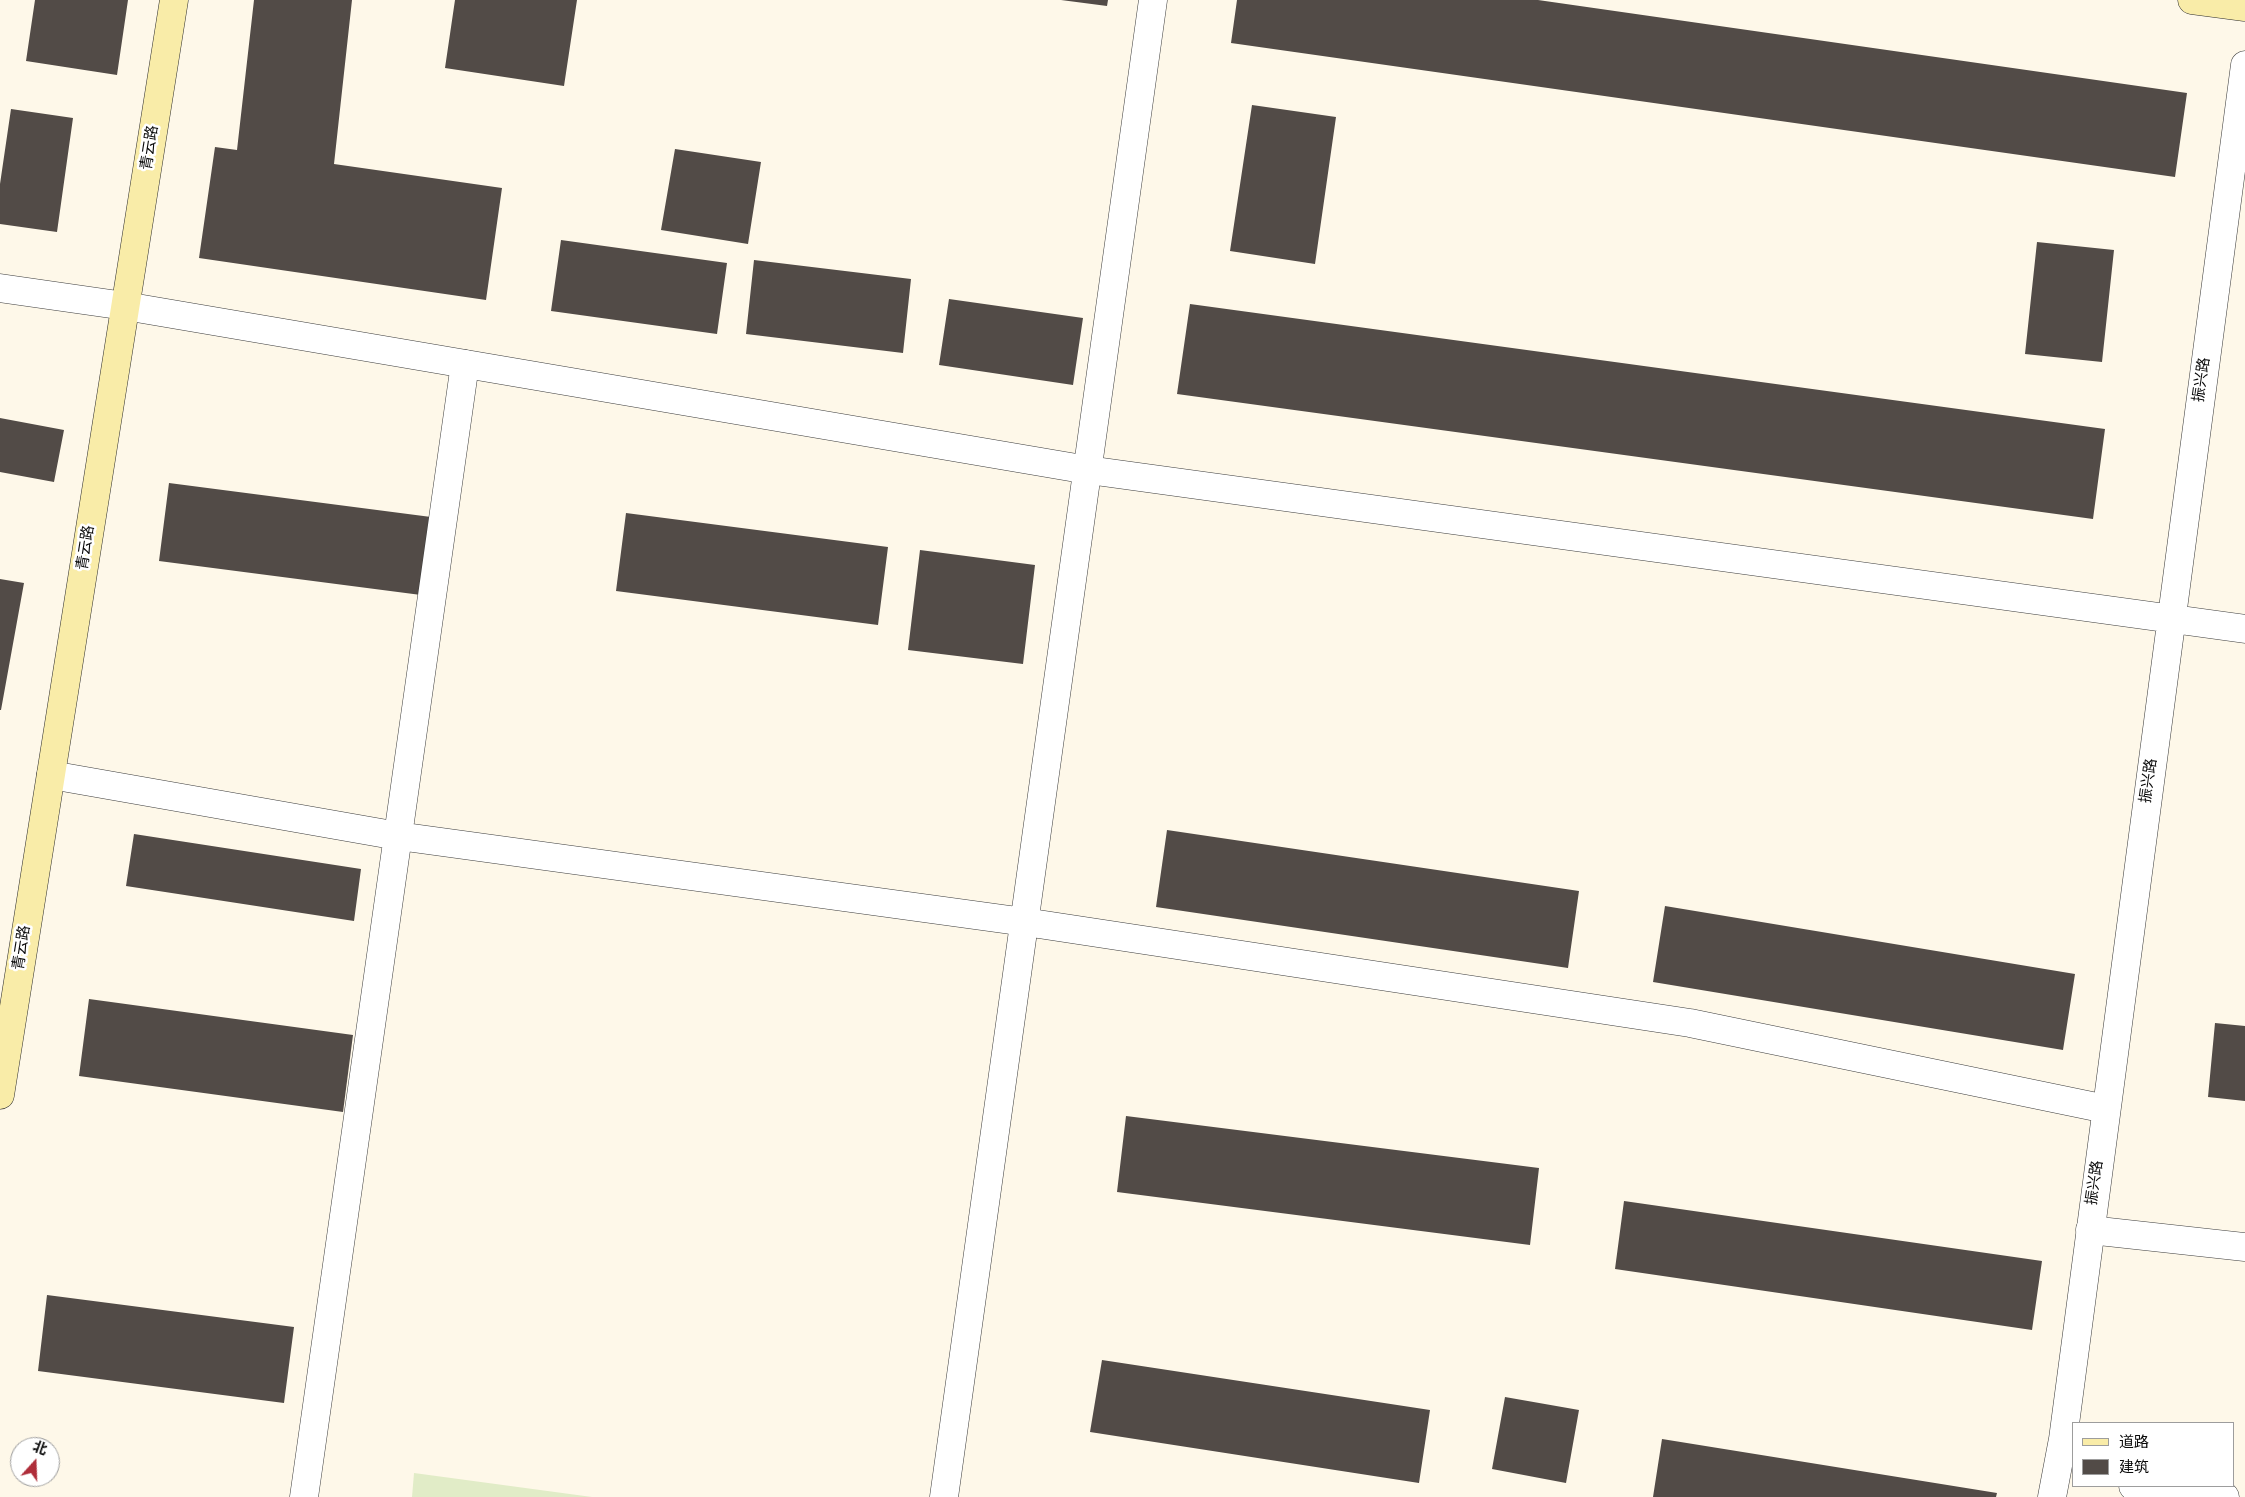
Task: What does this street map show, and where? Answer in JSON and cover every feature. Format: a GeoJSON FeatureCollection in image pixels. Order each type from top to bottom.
{"type":"FeatureCollection","features":[{"type":"Feature","properties":{"kind":"main road","name":"青云路"},"geometry":{"type":"LineString","coordinates":[[0,1095],[174,0]]}},
{"type":"Feature","properties":{"kind":"main road"},"geometry":{"type":"LineString","coordinates":[[2192,0],[2245,7]]}},
{"type":"Feature","properties":{"kind":"street"},"geometry":{"type":"LineString","coordinates":[[944,1497],[1153,0]]}},
{"type":"Feature","properties":{"kind":"street","name":"振兴路"},"geometry":{"type":"LineString","coordinates":[[2060,1484],[2062,1439],[2245,65]]}},
{"type":"Feature","properties":{"kind":"street"},"geometry":{"type":"LineString","coordinates":[[0,288],[126,306],[1088,470],[2245,629]]}},
{"type":"Feature","properties":{"kind":"street"},"geometry":{"type":"LineString","coordinates":[[304,1497],[465,364]]}},
{"type":"Feature","properties":{"kind":"street"},"geometry":{"type":"LineString","coordinates":[[51,775],[398,836],[1025,922],[1690,1023],[2106,1108]]}},
{"type":"Feature","properties":{"kind":"street"},"geometry":{"type":"LineString","coordinates":[[2090,1230],[2245,1247]]}},
{"type":"Feature","properties":{"kind":"street"},"geometry":{"type":"LineString","coordinates":[[2141,1487],[2225,1497]]}},
{"type":"Feature","properties":{"kind":"green space"},"geometry":{"type":"Polygon","coordinates":[[[414,1473],[592,1497],[412,1497],[414,1473]]]}},
{"type":"Feature","properties":{"kind":"building"},"geometry":{"type":"Polygon","coordinates":[[[35,0],[128,0],[117,75],[26,61],[35,0]]]}},
{"type":"Feature","properties":{"kind":"building"},"geometry":{"type":"Polygon","coordinates":[[[254,0],[352,0],[334,164],[502,188],[486,300],[199,258],[215,147],[237,150],[254,0]]]}},
{"type":"Feature","properties":{"kind":"building"},"geometry":{"type":"Polygon","coordinates":[[[455,0],[577,0],[564,86],[445,68],[455,0]]]}},
{"type":"Feature","properties":{"kind":"building"},"geometry":{"type":"Polygon","coordinates":[[[1061,0],[1108,0],[1107,6],[1061,0]]]}},
{"type":"Feature","properties":{"kind":"building"},"geometry":{"type":"Polygon","coordinates":[[[1237,0],[1538,0],[2187,93],[2175,177],[1231,43],[1237,0]]]}},
{"type":"Feature","properties":{"kind":"building"},"geometry":{"type":"Polygon","coordinates":[[[1252,105],[1336,117],[1315,264],[1230,251],[1252,105]]]}},
{"type":"Feature","properties":{"kind":"building"},"geometry":{"type":"Polygon","coordinates":[[[11,109],[73,118],[57,232],[0,224],[0,184],[11,109]]]}},
{"type":"Feature","properties":{"kind":"building"},"geometry":{"type":"Polygon","coordinates":[[[675,149],[761,162],[748,244],[661,230],[675,149]]]}},
{"type":"Feature","properties":{"kind":"building"},"geometry":{"type":"Polygon","coordinates":[[[561,240],[727,263],[717,334],[551,311],[561,240]]]}},
{"type":"Feature","properties":{"kind":"building"},"geometry":{"type":"Polygon","coordinates":[[[2037,242],[2114,250],[2102,362],[2025,354],[2037,242]]]}},
{"type":"Feature","properties":{"kind":"building"},"geometry":{"type":"Polygon","coordinates":[[[754,260],[911,279],[903,353],[746,334],[754,260]]]}},
{"type":"Feature","properties":{"kind":"building"},"geometry":{"type":"Polygon","coordinates":[[[949,299],[1083,318],[1073,385],[939,365],[949,299]]]}},
{"type":"Feature","properties":{"kind":"building"},"geometry":{"type":"Polygon","coordinates":[[[1190,304],[2105,429],[2093,519],[1177,394],[1190,304]]]}},
{"type":"Feature","properties":{"kind":"building"},"geometry":{"type":"Polygon","coordinates":[[[0,418],[64,430],[54,482],[0,472],[0,418]]]}},
{"type":"Feature","properties":{"kind":"building"},"geometry":{"type":"Polygon","coordinates":[[[169,483],[431,517],[421,595],[159,561],[169,483]]]}},
{"type":"Feature","properties":{"kind":"building"},"geometry":{"type":"Polygon","coordinates":[[[626,513],[888,547],[878,625],[616,591],[626,513]]]}},
{"type":"Feature","properties":{"kind":"building"},"geometry":{"type":"Polygon","coordinates":[[[920,550],[1035,565],[1023,664],[908,650],[920,550]]]}},
{"type":"Feature","properties":{"kind":"building"},"geometry":{"type":"Polygon","coordinates":[[[0,579],[24,583],[1,710],[0,710],[0,579]]]}},
{"type":"Feature","properties":{"kind":"building"},"geometry":{"type":"Polygon","coordinates":[[[1167,830],[1579,891],[1568,968],[1156,907],[1167,830]]]}},
{"type":"Feature","properties":{"kind":"building"},"geometry":{"type":"Polygon","coordinates":[[[134,834],[361,869],[354,921],[126,886],[134,834]]]}},
{"type":"Feature","properties":{"kind":"building"},"geometry":{"type":"Polygon","coordinates":[[[1665,906],[2075,974],[2063,1050],[1653,982],[1665,906]]]}},
{"type":"Feature","properties":{"kind":"building"},"geometry":{"type":"Polygon","coordinates":[[[89,999],[353,1035],[343,1112],[79,1076],[89,999]]]}},
{"type":"Feature","properties":{"kind":"building"},"geometry":{"type":"Polygon","coordinates":[[[2215,1023],[2245,1026],[2245,1101],[2208,1097],[2215,1023]]]}},
{"type":"Feature","properties":{"kind":"building"},"geometry":{"type":"Polygon","coordinates":[[[1126,1116],[1539,1168],[1530,1245],[1117,1192],[1126,1116]]]}},
{"type":"Feature","properties":{"kind":"building"},"geometry":{"type":"Polygon","coordinates":[[[1624,1201],[2042,1261],[2032,1330],[1615,1269],[1624,1201]]]}},
{"type":"Feature","properties":{"kind":"building"},"geometry":{"type":"Polygon","coordinates":[[[47,1295],[294,1327],[284,1403],[38,1371],[47,1295]]]}},
{"type":"Feature","properties":{"kind":"building"},"geometry":{"type":"Polygon","coordinates":[[[1102,1360],[1430,1410],[1419,1483],[1090,1432],[1102,1360]]]}},
{"type":"Feature","properties":{"kind":"building"},"geometry":{"type":"Polygon","coordinates":[[[1505,1397],[1579,1410],[1566,1483],[1492,1469],[1505,1397]]]}},
{"type":"Feature","properties":{"kind":"building"},"geometry":{"type":"Polygon","coordinates":[[[1662,1439],[1997,1493],[1996,1497],[1653,1497],[1662,1439]]]}}]}
